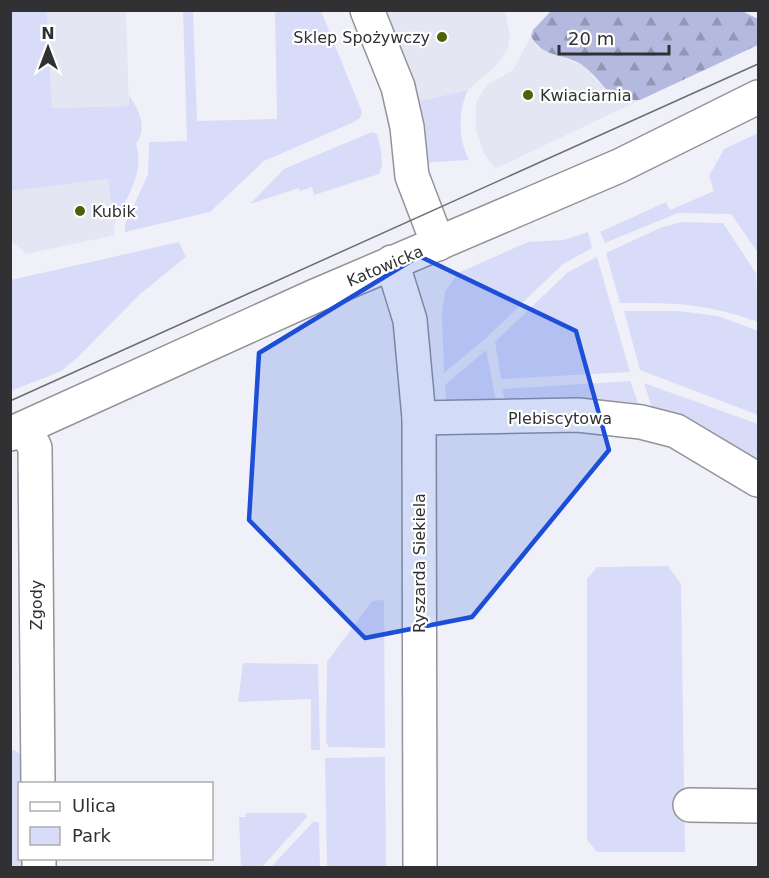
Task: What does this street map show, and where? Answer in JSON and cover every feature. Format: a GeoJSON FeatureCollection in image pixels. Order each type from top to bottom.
{"type":"FeatureCollection","features":[{"type":"Feature","properties":{"kind":"street"},"geometry":{"type":"LineString","coordinates":[[367,10],[398,87],[407,127],[412,176],[438,244]]}},
{"type":"Feature","properties":{"kind":"street","name":"Katowicka"},"geometry":{"type":"LineString","coordinates":[[18,431],[392,262],[619,166],[759,97]]}},
{"type":"Feature","properties":{"kind":"street","name":"Ryszarda Siekiela"},"geometry":{"type":"LineString","coordinates":[[392,262],[410,320],[419,418],[420,867]]}},
{"type":"Feature","properties":{"kind":"street","name":"Plebiscytowa"},"geometry":{"type":"LineString","coordinates":[[419,418],[578,415],[641,422],[676,431],[759,480]]}},
{"type":"Feature","properties":{"kind":"street","name":"Zgody"},"geometry":{"type":"LineString","coordinates":[[18,431],[35,448],[38,782]]}},
{"type":"Feature","properties":{"kind":"street"},"geometry":{"type":"LineString","coordinates":[[690,805],[759,806]]}},
{"type":"Feature","properties":{"kind":"highlighted area"},"geometry":{"type":"Polygon","coordinates":[[[419,256],[576,331],[609,450],[472,617],[365,638],[249,520],[259,353],[419,256]]]}},
{"type":"Feature","properties":{"kind":"shaded area"},"geometry":{"type":"Polygon","coordinates":[[[47,11],[126,11],[129,106],[52,108],[47,11]]]}},
{"type":"Feature","properties":{"kind":"shaded area"},"geometry":{"type":"Polygon","coordinates":[[[379,11],[505,11],[510,34],[508,48],[496,66],[468,90],[411,103],[379,11]]]}},
{"type":"Feature","properties":{"kind":"shaded area"},"geometry":{"type":"Polygon","coordinates":[[[531,36],[536,46],[586,67],[597,82],[629,101],[640,100],[495,169],[484,154],[476,129],[476,102],[487,85],[513,70],[531,36]]]}},
{"type":"Feature","properties":{"kind":"shaded area"},"geometry":{"type":"Polygon","coordinates":[[[109,179],[115,235],[26,254],[11,241],[10,191],[109,179]]]}},
{"type":"Feature","properties":{"kind":"green space"},"geometry":{"type":"Polygon","coordinates":[[[740,10],[758,19],[758,45],[640,100],[629,100],[614,95],[579,63],[542,49],[531,36],[533,30],[551,11],[740,10]]]}},
{"type":"Feature","properties":{"kind":"green space"},"geometry":{"type":"Polygon","coordinates":[[[10,11],[47,11],[52,108],[129,106],[129,95],[136,107],[142,125],[140,138],[136,144],[138,166],[133,186],[114,224],[108,179],[11,191],[10,11]]]}},
{"type":"Feature","properties":{"kind":"green space"},"geometry":{"type":"Polygon","coordinates":[[[183,11],[193,11],[197,121],[277,119],[275,11],[321,11],[362,112],[360,118],[354,122],[264,161],[210,212],[125,232],[125,225],[148,174],[149,142],[187,141],[183,11]]]}},
{"type":"Feature","properties":{"kind":"green space"},"geometry":{"type":"Polygon","coordinates":[[[468,90],[462,107],[461,134],[469,160],[433,162],[418,167],[411,103],[468,90]]]}},
{"type":"Feature","properties":{"kind":"green space"},"geometry":{"type":"Polygon","coordinates":[[[372,132],[377,134],[381,149],[382,166],[379,174],[314,195],[312,187],[300,191],[299,188],[250,204],[284,169],[372,132]]]}},
{"type":"Feature","properties":{"kind":"green space"},"geometry":{"type":"Polygon","coordinates":[[[758,133],[758,253],[731,214],[678,213],[605,243],[600,232],[666,202],[670,210],[714,191],[709,176],[724,149],[758,133]]]}},
{"type":"Feature","properties":{"kind":"green space"},"geometry":{"type":"Polygon","coordinates":[[[681,222],[723,223],[756,273],[758,322],[722,311],[690,305],[620,303],[606,253],[660,228],[681,222]]]}},
{"type":"Feature","properties":{"kind":"green space"},"geometry":{"type":"Polygon","coordinates":[[[588,232],[592,248],[563,264],[486,338],[444,373],[442,313],[445,292],[458,273],[528,242],[564,240],[588,232]]]}},
{"type":"Feature","properties":{"kind":"green space"},"geometry":{"type":"Polygon","coordinates":[[[179,242],[186,257],[140,294],[79,356],[61,371],[11,391],[11,280],[179,242]]]}},
{"type":"Feature","properties":{"kind":"green space"},"geometry":{"type":"Polygon","coordinates":[[[597,257],[630,372],[501,379],[495,342],[568,272],[597,257]]]}},
{"type":"Feature","properties":{"kind":"green space"},"geometry":{"type":"Polygon","coordinates":[[[624,311],[679,311],[718,316],[758,331],[758,415],[640,370],[624,311]]]}},
{"type":"Feature","properties":{"kind":"green space"},"geometry":{"type":"Polygon","coordinates":[[[486,350],[498,412],[447,412],[445,385],[486,350]]]}},
{"type":"Feature","properties":{"kind":"green space"},"geometry":{"type":"Polygon","coordinates":[[[630,381],[643,416],[508,412],[502,389],[630,381]]]}},
{"type":"Feature","properties":{"kind":"green space"},"geometry":{"type":"Polygon","coordinates":[[[644,383],[758,424],[758,472],[656,420],[644,383]]]}},
{"type":"Feature","properties":{"kind":"green space"},"geometry":{"type":"Polygon","coordinates":[[[668,566],[681,584],[685,852],[597,852],[587,840],[587,579],[597,567],[668,566]]]}},
{"type":"Feature","properties":{"kind":"green space"},"geometry":{"type":"Polygon","coordinates":[[[384,600],[385,748],[329,747],[326,742],[327,662],[372,601],[384,600]]]}},
{"type":"Feature","properties":{"kind":"green space"},"geometry":{"type":"Polygon","coordinates":[[[243,663],[318,664],[320,750],[311,750],[311,699],[238,702],[243,663]]]}},
{"type":"Feature","properties":{"kind":"green space"},"geometry":{"type":"Polygon","coordinates":[[[14,750],[21,755],[21,782],[18,782],[18,860],[23,860],[23,867],[11,868],[10,751],[14,750]]]}},
{"type":"Feature","properties":{"kind":"green space"},"geometry":{"type":"Polygon","coordinates":[[[385,757],[386,867],[327,867],[325,758],[385,757]]]}},
{"type":"Feature","properties":{"kind":"green space"},"geometry":{"type":"Polygon","coordinates":[[[246,813],[305,813],[307,817],[262,867],[241,867],[239,817],[246,817],[246,813]]]}},
{"type":"Feature","properties":{"kind":"green space"},"geometry":{"type":"Polygon","coordinates":[[[313,822],[319,822],[320,867],[271,867],[313,822]]]}},
{"type":"Feature","properties":{"kind":"tram line"},"geometry":{"type":"LineString","coordinates":[[10,401],[758,64]]}},
{"type":"Feature","properties":{"kind":"place","name":"Sklep Spożywczy"},"geometry":{"type":"Point","coordinates":[442,37]}},
{"type":"Feature","properties":{"kind":"place","name":"Kwiaciarnia"},"geometry":{"type":"Point","coordinates":[528,95]}},
{"type":"Feature","properties":{"kind":"place","name":"Kubik"},"geometry":{"type":"Point","coordinates":[80,211]}}]}
